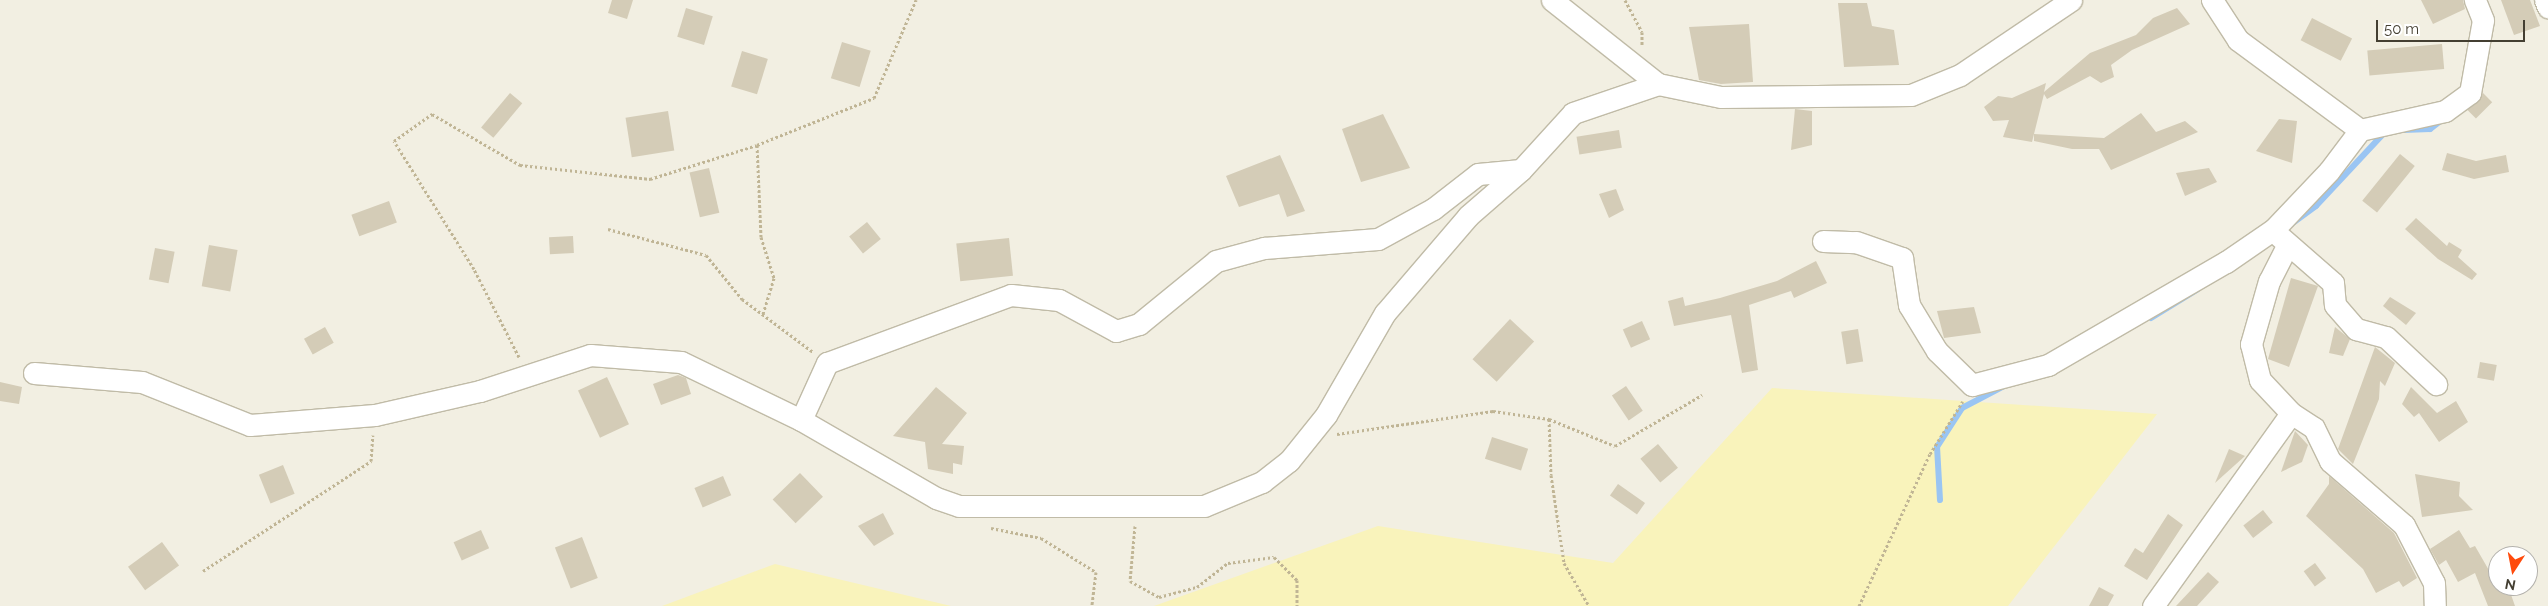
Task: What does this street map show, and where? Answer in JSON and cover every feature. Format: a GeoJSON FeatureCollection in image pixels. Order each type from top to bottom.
{"type":"FeatureCollection","features":[{"type":"Feature","properties":{"kind":"street"},"geometry":{"type":"LineString","coordinates":[[1552,0],[1649,79],[1721,97],[1911,96],[1960,75],[2071,0]]}},
{"type":"Feature","properties":{"kind":"street"},"geometry":{"type":"LineString","coordinates":[[2212,0],[2238,40],[2360,130]]}},
{"type":"Feature","properties":{"kind":"street"},"geometry":{"type":"LineString","coordinates":[[1823,240],[1856,242],[1902,258],[1909,306],[1936,351],[1972,385],[2048,365],[2274,229],[2360,130],[2445,111],[2470,93],[2483,20],[2475,0]]}},
{"type":"Feature","properties":{"kind":"street"},"geometry":{"type":"LineString","coordinates":[[2545,0],[2548,7]]}},
{"type":"Feature","properties":{"kind":"street"},"geometry":{"type":"LineString","coordinates":[[34,373],[142,382],[250,425],[375,415],[528,375],[590,355],[681,362],[801,420],[936,498],[959,506],[1136,508],[1204,506],[1233,496],[1262,482],[1311,437],[1385,313],[1468,216],[1521,170],[1573,113],[1649,79]]}},
{"type":"Feature","properties":{"kind":"street"},"geometry":{"type":"LineString","coordinates":[[801,420],[827,363],[1011,295],[1059,300],[1116,331],[1139,324],[1216,260],[1264,248],[1378,240],[1433,209],[1478,174],[1521,170]]}},
{"type":"Feature","properties":{"kind":"street"},"geometry":{"type":"LineString","coordinates":[[2274,229],[2287,246],[2333,283],[2335,306],[2356,329],[2386,337],[2436,384]]}},
{"type":"Feature","properties":{"kind":"street"},"geometry":{"type":"LineString","coordinates":[[2287,246],[2269,280],[2251,344],[2260,380],[2291,413],[2314,428],[2330,461],[2404,525],[2434,583],[2434,606]]}},
{"type":"Feature","properties":{"kind":"street"},"geometry":{"type":"LineString","coordinates":[[2153,606],[2291,413]]}},
{"type":"Feature","properties":{"kind":"path"},"geometry":{"type":"LineString","coordinates":[[528,375],[474,269],[394,141],[432,114],[520,165],[650,179],[757,145],[874,98],[916,0]]}},
{"type":"Feature","properties":{"kind":"path"},"geometry":{"type":"LineString","coordinates":[[1625,0],[1642,32],[1649,79]]}},
{"type":"Feature","properties":{"kind":"path"},"geometry":{"type":"LineString","coordinates":[[757,145],[761,237],[774,278],[763,315]]}},
{"type":"Feature","properties":{"kind":"path"},"geometry":{"type":"LineString","coordinates":[[608,229],[706,255],[742,299],[827,363]]}},
{"type":"Feature","properties":{"kind":"path"},"geometry":{"type":"LineString","coordinates":[[1859,606],[1930,454],[1972,385]]}},
{"type":"Feature","properties":{"kind":"path"},"geometry":{"type":"LineString","coordinates":[[1311,437],[1493,411],[1549,418],[1615,446],[1702,395]]}},
{"type":"Feature","properties":{"kind":"path"},"geometry":{"type":"LineString","coordinates":[[203,571],[371,461],[375,415]]}},
{"type":"Feature","properties":{"kind":"path"},"geometry":{"type":"LineString","coordinates":[[1549,418],[1551,475],[1564,564],[1589,606]]}},
{"type":"Feature","properties":{"kind":"path"},"geometry":{"type":"LineString","coordinates":[[1136,508],[1130,581],[1159,597],[1197,587],[1228,562],[1274,557],[1297,580],[1297,606]]}},
{"type":"Feature","properties":{"kind":"path"},"geometry":{"type":"LineString","coordinates":[[983,526],[1041,538],[1096,572],[1092,606]]}},
{"type":"Feature","properties":{"kind":"sand"},"geometry":{"type":"Polygon","coordinates":[[[1772,388],[2157,414],[2008,606],[1154,606],[1378,526],[1613,563],[1772,388]]]}},
{"type":"Feature","properties":{"kind":"sand"},"geometry":{"type":"Polygon","coordinates":[[[775,564],[951,606],[662,606],[775,564]]]}},
{"type":"Feature","properties":{"kind":"building"},"geometry":{"type":"Polygon","coordinates":[[[612,0],[633,0],[627,19],[608,13],[612,0]]]}},
{"type":"Feature","properties":{"kind":"building"},"geometry":{"type":"Polygon","coordinates":[[[2421,0],[2463,0],[2465,9],[2433,24],[2421,0]]]}},
{"type":"Feature","properties":{"kind":"building"},"geometry":{"type":"Polygon","coordinates":[[[2501,0],[2530,0],[2540,26],[2514,35],[2501,0]]]}},
{"type":"Feature","properties":{"kind":"building"},"geometry":{"type":"Polygon","coordinates":[[[1838,3],[1867,3],[1872,26],[1894,30],[1899,65],[1844,67],[1838,3]]]}},
{"type":"Feature","properties":{"kind":"building"},"geometry":{"type":"Polygon","coordinates":[[[686,8],[713,16],[704,45],[677,37],[686,8]]]}},
{"type":"Feature","properties":{"kind":"building"},"geometry":{"type":"Polygon","coordinates":[[[2177,8],[2190,24],[2132,50],[2111,65],[2114,77],[2101,83],[2090,76],[2047,99],[2044,94],[2032,142],[2003,137],[2009,120],[1993,121],[1984,107],[1998,96],[2012,98],[2046,83],[2044,92],[2090,53],[2136,35],[2153,18],[2177,8]]]}},
{"type":"Feature","properties":{"kind":"building"},"geometry":{"type":"Polygon","coordinates":[[[2312,18],[2352,38],[2341,61],[2301,40],[2312,18]]]}},
{"type":"Feature","properties":{"kind":"building"},"geometry":{"type":"Polygon","coordinates":[[[1749,24],[1753,82],[1721,84],[1699,80],[1689,27],[1749,24]]]}},
{"type":"Feature","properties":{"kind":"building"},"geometry":{"type":"Polygon","coordinates":[[[842,42],[871,51],[860,87],[831,78],[842,42]]]}},
{"type":"Feature","properties":{"kind":"building"},"geometry":{"type":"Polygon","coordinates":[[[2442,44],[2444,69],[2369,75],[2367,51],[2442,44]]]}},
{"type":"Feature","properties":{"kind":"building"},"geometry":{"type":"Polygon","coordinates":[[[742,51],[768,59],[757,94],[731,86],[742,51]]]}},
{"type":"Feature","properties":{"kind":"building"},"geometry":{"type":"Polygon","coordinates":[[[510,93],[522,103],[493,138],[481,127],[510,93]]]}},
{"type":"Feature","properties":{"kind":"building"},"geometry":{"type":"Polygon","coordinates":[[[2483,93],[2492,102],[2476,118],[2467,109],[2483,93]]]}},
{"type":"Feature","properties":{"kind":"building"},"geometry":{"type":"Polygon","coordinates":[[[1795,109],[1812,111],[1812,145],[1791,150],[1795,109]]]}},
{"type":"Feature","properties":{"kind":"building"},"geometry":{"type":"Polygon","coordinates":[[[668,111],[674,151],[632,157],[626,118],[668,111]]]}},
{"type":"Feature","properties":{"kind":"building"},"geometry":{"type":"Polygon","coordinates":[[[2141,113],[2156,132],[2185,121],[2198,132],[2111,170],[2099,149],[2072,149],[2034,141],[2034,134],[2104,138],[2141,113]]]}},
{"type":"Feature","properties":{"kind":"building"},"geometry":{"type":"Polygon","coordinates":[[[1383,114],[1410,168],[1361,182],[1342,129],[1383,114]]]}},
{"type":"Feature","properties":{"kind":"building"},"geometry":{"type":"Polygon","coordinates":[[[2279,119],[2297,121],[2292,163],[2256,151],[2279,119]]]}},
{"type":"Feature","properties":{"kind":"building"},"geometry":{"type":"Polygon","coordinates":[[[1619,130],[1622,148],[1579,155],[1577,137],[1619,130]]]}},
{"type":"Feature","properties":{"kind":"building"},"geometry":{"type":"Polygon","coordinates":[[[2447,153],[2476,161],[2506,155],[2509,172],[2474,179],[2442,170],[2447,153]]]}},
{"type":"Feature","properties":{"kind":"building"},"geometry":{"type":"Polygon","coordinates":[[[2400,154],[2415,166],[2377,213],[2362,201],[2400,154]]]}},
{"type":"Feature","properties":{"kind":"building"},"geometry":{"type":"Polygon","coordinates":[[[1280,155],[1305,211],[1287,217],[1279,194],[1239,207],[1226,176],[1280,155]]]}},
{"type":"Feature","properties":{"kind":"building"},"geometry":{"type":"Polygon","coordinates":[[[709,168],[719,213],[700,217],[690,172],[709,168]]]}},
{"type":"Feature","properties":{"kind":"building"},"geometry":{"type":"Polygon","coordinates":[[[2209,168],[2217,182],[2185,196],[2176,173],[2209,168]]]}},
{"type":"Feature","properties":{"kind":"building"},"geometry":{"type":"Polygon","coordinates":[[[1616,189],[1624,210],[1609,218],[1599,194],[1616,189]]]}},
{"type":"Feature","properties":{"kind":"building"},"geometry":{"type":"Polygon","coordinates":[[[389,201],[397,223],[359,236],[351,215],[389,201]]]}},
{"type":"Feature","properties":{"kind":"building"},"geometry":{"type":"Polygon","coordinates":[[[2416,218],[2447,246],[2449,242],[2462,250],[2458,257],[2477,274],[2472,280],[2438,259],[2405,229],[2416,218]]]}},
{"type":"Feature","properties":{"kind":"building"},"geometry":{"type":"Polygon","coordinates":[[[867,222],[881,239],[863,254],[849,236],[867,222]]]}},
{"type":"Feature","properties":{"kind":"building"},"geometry":{"type":"Polygon","coordinates":[[[573,236],[574,253],[550,254],[549,237],[573,236]]]}},
{"type":"Feature","properties":{"kind":"building"},"geometry":{"type":"Polygon","coordinates":[[[1009,238],[1013,276],[960,281],[956,244],[1009,238]]]}},
{"type":"Feature","properties":{"kind":"building"},"geometry":{"type":"Polygon","coordinates":[[[209,245],[238,250],[230,291],[202,286],[209,245]]]}},
{"type":"Feature","properties":{"kind":"building"},"geometry":{"type":"Polygon","coordinates":[[[155,248],[175,252],[169,283],[149,279],[155,248]]]}},
{"type":"Feature","properties":{"kind":"building"},"geometry":{"type":"Polygon","coordinates":[[[1816,261],[1827,283],[1794,298],[1791,291],[1749,305],[1758,370],[1742,373],[1731,315],[1674,326],[1668,301],[1683,297],[1685,306],[1720,298],[1777,281],[1816,261]]]}},
{"type":"Feature","properties":{"kind":"building"},"geometry":{"type":"Polygon","coordinates":[[[2291,278],[2318,286],[2289,367],[2268,359],[2291,278]]]}},
{"type":"Feature","properties":{"kind":"building"},"geometry":{"type":"Polygon","coordinates":[[[2390,297],[2416,313],[2406,325],[2383,306],[2390,297]]]}},
{"type":"Feature","properties":{"kind":"building"},"geometry":{"type":"Polygon","coordinates":[[[1974,307],[1981,333],[1944,338],[1937,311],[1974,307]]]}},
{"type":"Feature","properties":{"kind":"building"},"geometry":{"type":"Polygon","coordinates":[[[1510,319],[1534,342],[1497,382],[1472,359],[1510,319]]]}},
{"type":"Feature","properties":{"kind":"building"},"geometry":{"type":"Polygon","coordinates":[[[1642,321],[1650,339],[1631,348],[1623,330],[1642,321]]]}},
{"type":"Feature","properties":{"kind":"building"},"geometry":{"type":"Polygon","coordinates":[[[325,327],[334,343],[313,354],[304,339],[325,327]]]}},
{"type":"Feature","properties":{"kind":"building"},"geometry":{"type":"Polygon","coordinates":[[[2335,327],[2350,339],[2343,356],[2329,353],[2335,327]]]}},
{"type":"Feature","properties":{"kind":"building"},"geometry":{"type":"Polygon","coordinates":[[[1858,329],[1863,362],[1846,364],[1841,332],[1858,329]]]}},
{"type":"Feature","properties":{"kind":"building"},"geometry":{"type":"Polygon","coordinates":[[[2375,347],[2395,363],[2385,386],[2380,381],[2379,399],[2353,464],[2338,449],[2375,347]]]}},
{"type":"Feature","properties":{"kind":"building"},"geometry":{"type":"Polygon","coordinates":[[[2480,362],[2497,365],[2494,381],[2477,378],[2480,362]]]}},
{"type":"Feature","properties":{"kind":"building"},"geometry":{"type":"Polygon","coordinates":[[[678,375],[686,378],[691,394],[661,405],[653,384],[678,375]]]}},
{"type":"Feature","properties":{"kind":"building"},"geometry":{"type":"Polygon","coordinates":[[[607,377],[629,424],[600,438],[578,391],[607,377]]]}},
{"type":"Feature","properties":{"kind":"building"},"geometry":{"type":"Polygon","coordinates":[[[0,382],[22,387],[19,404],[0,401],[0,382]]]}},
{"type":"Feature","properties":{"kind":"building"},"geometry":{"type":"Polygon","coordinates":[[[1626,386],[1643,411],[1629,420],[1612,396],[1626,386]]]}},
{"type":"Feature","properties":{"kind":"building"},"geometry":{"type":"Polygon","coordinates":[[[936,387],[967,413],[942,444],[964,446],[962,465],[953,463],[953,474],[928,469],[925,442],[893,436],[936,387]]]}},
{"type":"Feature","properties":{"kind":"building"},"geometry":{"type":"Polygon","coordinates":[[[2411,387],[2437,413],[2456,401],[2468,422],[2439,442],[2419,413],[2414,417],[2402,404],[2411,387]]]}},
{"type":"Feature","properties":{"kind":"building"},"geometry":{"type":"Polygon","coordinates":[[[2295,431],[2308,445],[2302,462],[2281,472],[2295,431]]]}},
{"type":"Feature","properties":{"kind":"building"},"geometry":{"type":"Polygon","coordinates":[[[1492,437],[1528,449],[1521,471],[1485,459],[1492,437]]]}},
{"type":"Feature","properties":{"kind":"building"},"geometry":{"type":"Polygon","coordinates":[[[1658,444],[1678,468],[1660,483],[1640,459],[1658,444]]]}},
{"type":"Feature","properties":{"kind":"building"},"geometry":{"type":"Polygon","coordinates":[[[2229,449],[2245,456],[2215,483],[2229,449]]]}},
{"type":"Feature","properties":{"kind":"building"},"geometry":{"type":"Polygon","coordinates":[[[283,465],[295,494],[271,503],[259,475],[283,465]]]}},
{"type":"Feature","properties":{"kind":"building"},"geometry":{"type":"Polygon","coordinates":[[[800,473],[823,497],[796,523],[773,499],[800,473]]]}},
{"type":"Feature","properties":{"kind":"building"},"geometry":{"type":"Polygon","coordinates":[[[2415,474],[2460,482],[2459,496],[2473,510],[2422,517],[2415,474]]]}},
{"type":"Feature","properties":{"kind":"building"},"geometry":{"type":"Polygon","coordinates":[[[723,476],[731,495],[703,507],[694,488],[723,476]]]}},
{"type":"Feature","properties":{"kind":"building"},"geometry":{"type":"Polygon","coordinates":[[[2329,476],[2394,533],[2417,578],[2403,587],[2399,581],[2376,593],[2363,569],[2306,516],[2329,484],[2329,476]]]}},
{"type":"Feature","properties":{"kind":"building"},"geometry":{"type":"Polygon","coordinates":[[[1618,484],[1645,503],[1637,514],[1610,495],[1618,484]]]}},
{"type":"Feature","properties":{"kind":"building"},"geometry":{"type":"Polygon","coordinates":[[[2263,510],[2273,523],[2253,538],[2243,525],[2263,510]]]}},
{"type":"Feature","properties":{"kind":"building"},"geometry":{"type":"Polygon","coordinates":[[[883,513],[894,534],[874,546],[858,526],[883,513]]]}},
{"type":"Feature","properties":{"kind":"building"},"geometry":{"type":"Polygon","coordinates":[[[2168,514],[2183,525],[2147,580],[2124,566],[2135,548],[2143,553],[2168,514]]]}},
{"type":"Feature","properties":{"kind":"building"},"geometry":{"type":"Polygon","coordinates":[[[481,530],[489,548],[462,560],[454,542],[481,530]]]}},
{"type":"Feature","properties":{"kind":"building"},"geometry":{"type":"Polygon","coordinates":[[[2459,530],[2470,548],[2475,546],[2488,569],[2488,596],[2512,596],[2515,606],[2488,606],[2475,573],[2458,582],[2446,560],[2439,565],[2430,549],[2459,530]]]}},
{"type":"Feature","properties":{"kind":"building"},"geometry":{"type":"Polygon","coordinates":[[[582,537],[598,578],[571,588],[555,547],[582,537]]]}},
{"type":"Feature","properties":{"kind":"building"},"geometry":{"type":"Polygon","coordinates":[[[162,542],[179,565],[145,590],[128,567],[162,542]]]}},
{"type":"Feature","properties":{"kind":"building"},"geometry":{"type":"Polygon","coordinates":[[[2315,563],[2326,578],[2315,587],[2304,571],[2315,563]]]}},
{"type":"Feature","properties":{"kind":"building"},"geometry":{"type":"Polygon","coordinates":[[[2208,572],[2219,582],[2197,606],[2176,606],[2208,572]]]}},
{"type":"Feature","properties":{"kind":"building"},"geometry":{"type":"Polygon","coordinates":[[[2099,587],[2114,595],[2108,606],[2089,606],[2099,587]]]}},
{"type":"Feature","properties":{"kind":"waterway"},"geometry":{"type":"LineString","coordinates":[[2403,130],[2430,129],[2442,120]]}},
{"type":"Feature","properties":{"kind":"waterway"},"geometry":{"type":"LineString","coordinates":[[2290,225],[2316,206],[2386,131]]}},
{"type":"Feature","properties":{"kind":"waterway"},"geometry":{"type":"LineString","coordinates":[[2151,318],[2198,289]]}},
{"type":"Feature","properties":{"kind":"waterway"},"geometry":{"type":"LineString","coordinates":[[1940,500],[1937,447],[1962,408],[2006,385]]}}]}
